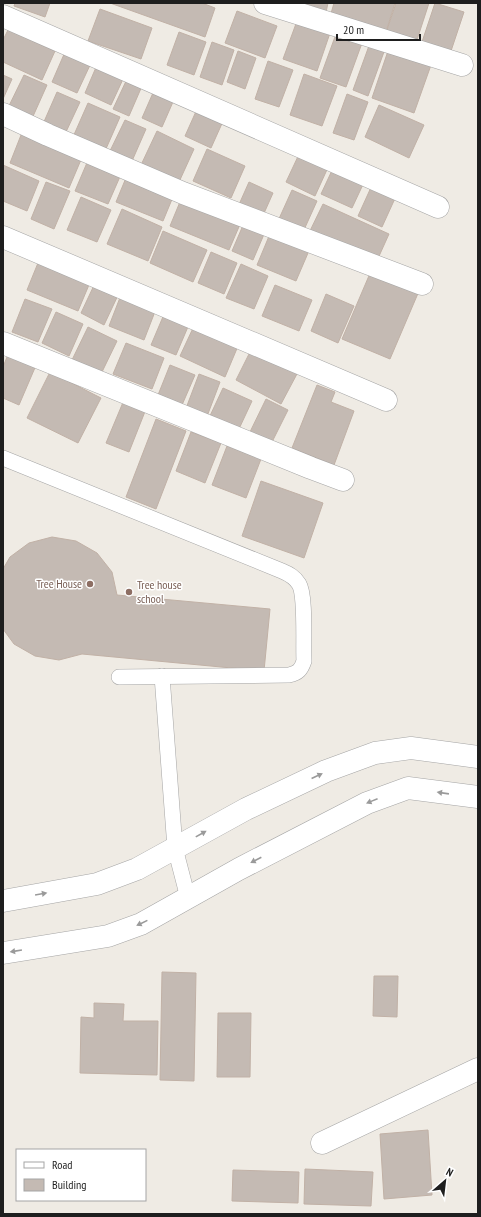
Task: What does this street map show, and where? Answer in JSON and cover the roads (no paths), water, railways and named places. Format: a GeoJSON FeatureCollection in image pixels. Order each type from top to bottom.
{"type":"FeatureCollection","features":[{"type":"Feature","properties":{"kind":"street"},"geometry":{"type":"LineString","coordinates":[[265,3],[462,65]]}},
{"type":"Feature","properties":{"kind":"street"},"geometry":{"type":"LineString","coordinates":[[3,16],[438,207]]}},
{"type":"Feature","properties":{"kind":"street"},"geometry":{"type":"LineString","coordinates":[[3,114],[183,193],[422,284]]}},
{"type":"Feature","properties":{"kind":"street"},"geometry":{"type":"LineString","coordinates":[[3,238],[386,400]]}},
{"type":"Feature","properties":{"kind":"street"},"geometry":{"type":"LineString","coordinates":[[3,343],[343,480]]}},
{"type":"Feature","properties":{"kind":"street"},"geometry":{"type":"LineString","coordinates":[[3,901],[97,884],[137,869],[253,806],[326,771],[375,753],[411,748],[478,757]]}},
{"type":"Feature","properties":{"kind":"street"},"geometry":{"type":"LineString","coordinates":[[3,953],[108,936],[141,924],[239,869],[367,803],[408,788],[478,797]]}},
{"type":"Feature","properties":{"kind":"street"},"geometry":{"type":"LineString","coordinates":[[322,1143],[478,1069]]}},
{"type":"Feature","properties":{"kind":"lane"},"geometry":{"type":"LineString","coordinates":[[3,458],[282,571],[292,576],[300,584],[303,596],[304,661],[302,669],[297,673],[289,675],[119,677]]}},
{"type":"Feature","properties":{"kind":"lane"},"geometry":{"type":"LineString","coordinates":[[162,676],[175,848],[188,898]]}},
{"type":"Feature","properties":{"kind":"place","name":"Tree House"},"geometry":{"type":"Point","coordinates":[90,584]}},
{"type":"Feature","properties":{"kind":"place","name":"Tree house school"},"geometry":{"type":"Point","coordinates":[129,592]}}]}
